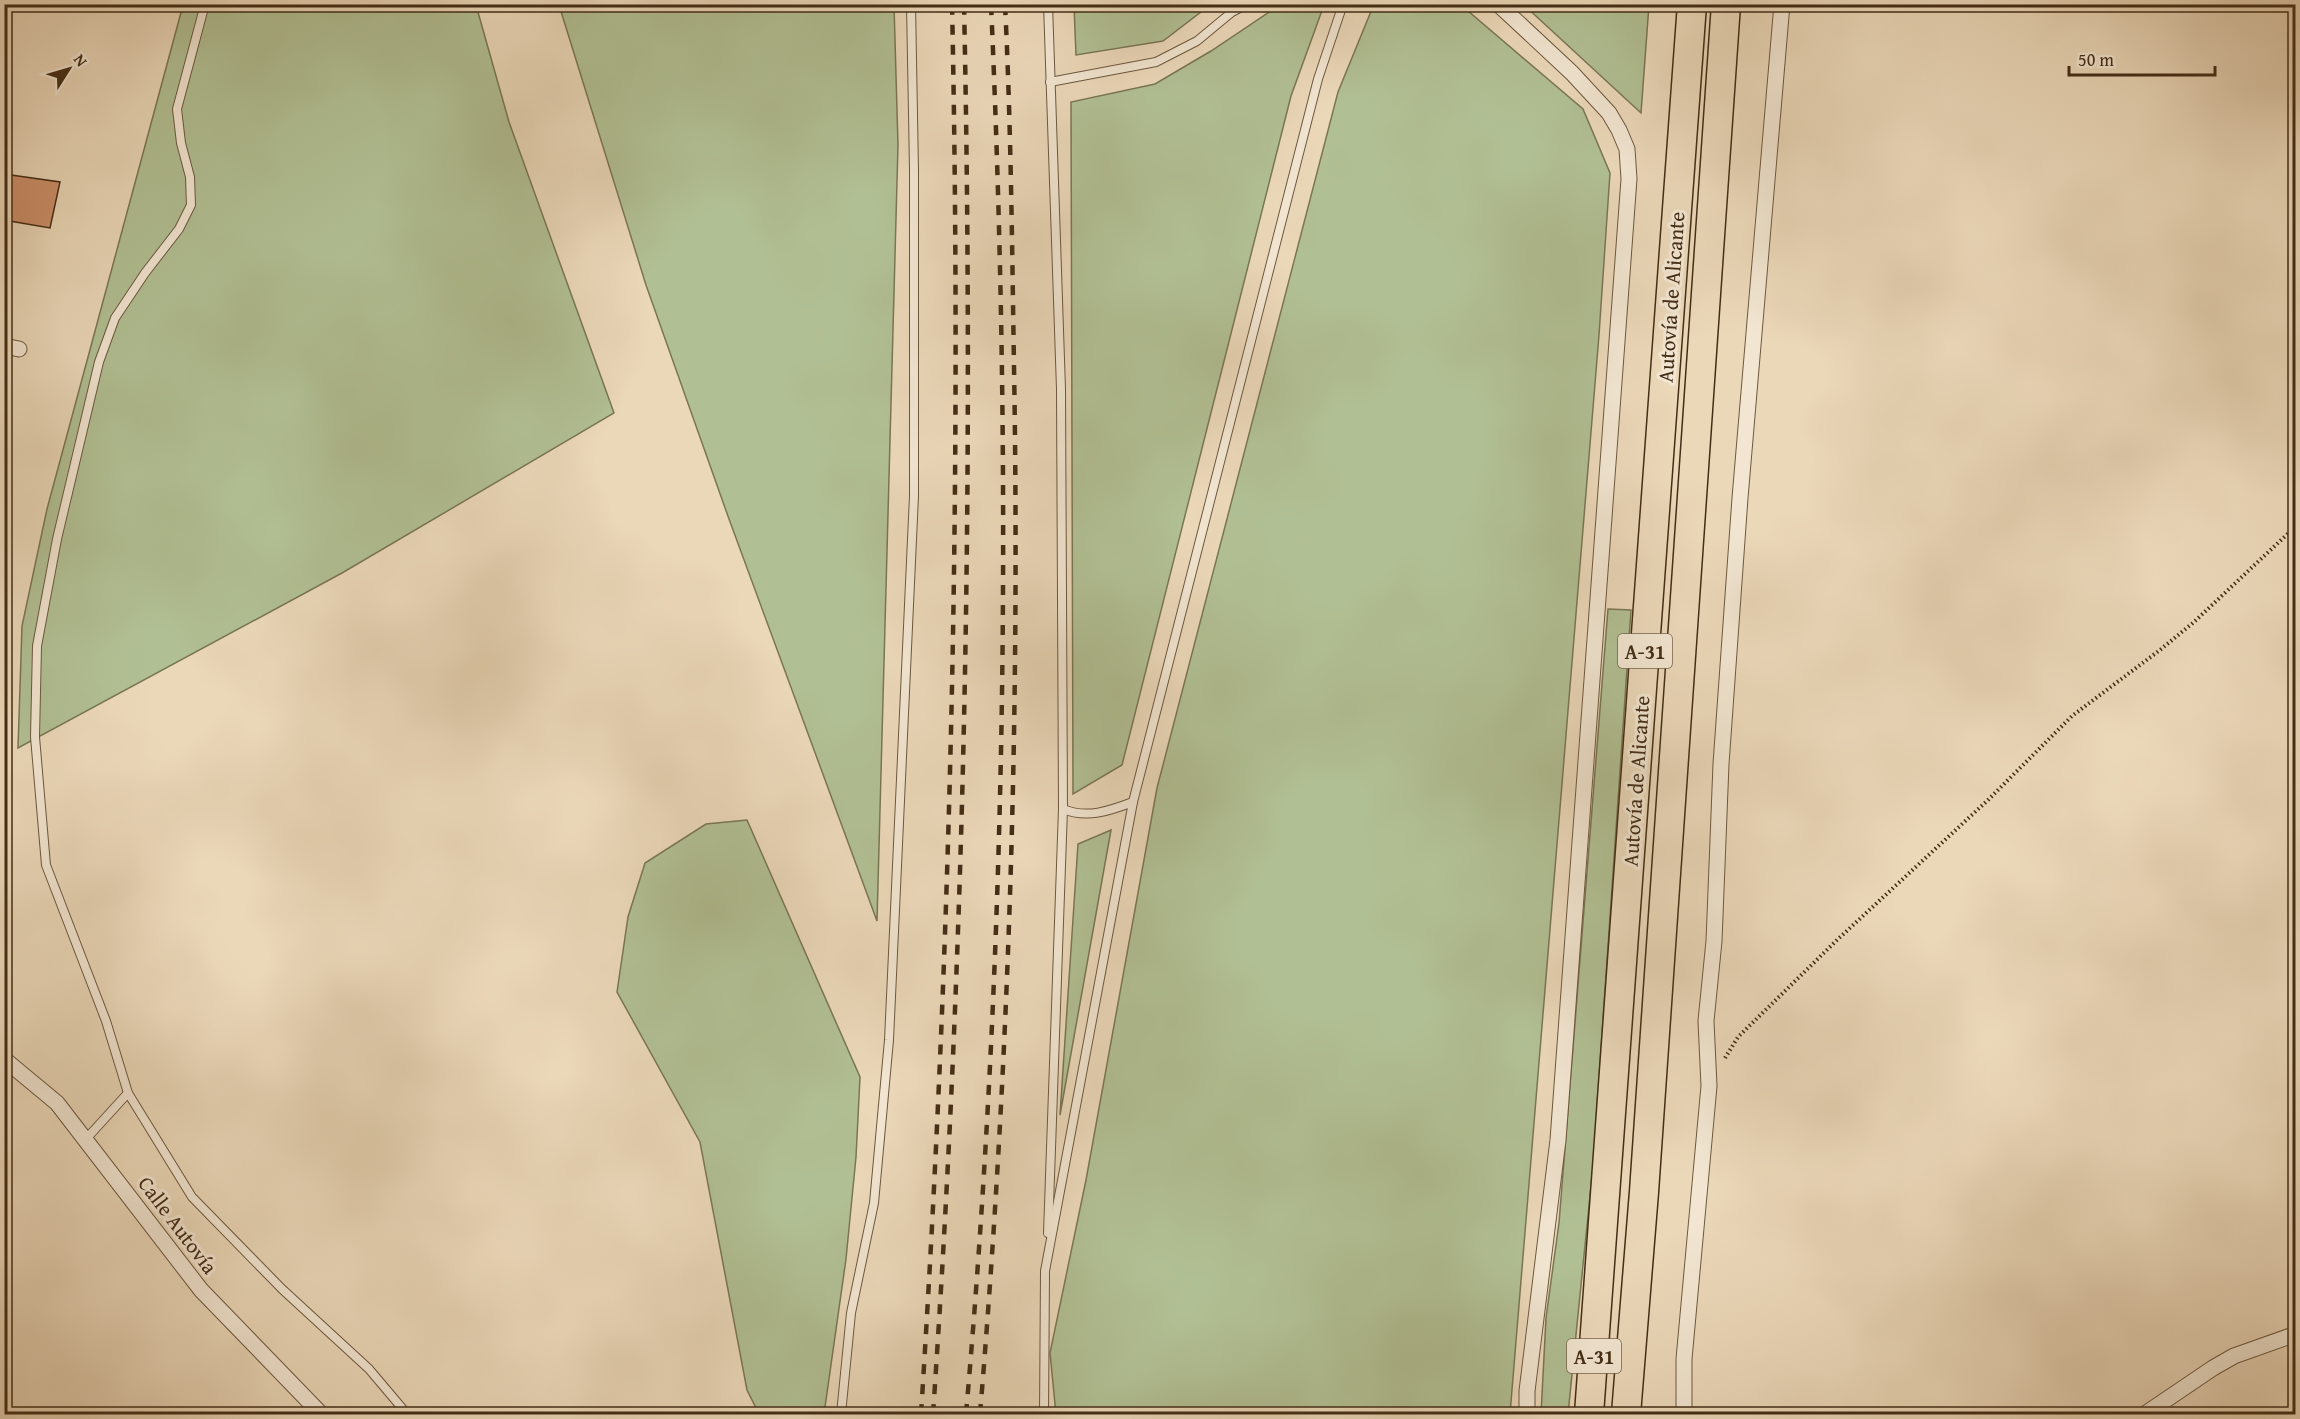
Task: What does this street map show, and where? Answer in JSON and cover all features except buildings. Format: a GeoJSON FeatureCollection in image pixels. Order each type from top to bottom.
{"type":"FeatureCollection","features":[{"type":"Feature","properties":{"kind":"highway","name":"Autovía de Alicante"},"geometry":{"type":"LineString","coordinates":[[1589,1414],[1692,4]]}},
{"type":"Feature","properties":{"kind":"highway","name":"Autovía de Alicante"},"geometry":{"type":"LineString","coordinates":[[1626,1414],[1644,1192],[1671,774],[1726,4]]}},
{"type":"Feature","properties":{"kind":"street"},"geometry":{"type":"LineString","coordinates":[[1498,4],[1572,73],[1609,113],[1627,149],[1629,179],[1558,1140],[1527,1391],[1527,1414]]}},
{"type":"Feature","properties":{"kind":"street"},"geometry":{"type":"LineString","coordinates":[[1684,1414],[1684,1359],[1709,1086],[1706,1020],[1713,951],[1721,764],[1750,360],[1782,4]]}},
{"type":"Feature","properties":{"kind":"street","name":"Calle Autovía"},"geometry":{"type":"LineString","coordinates":[[4,1059],[57,1103],[201,1290],[321,1414]]}},
{"type":"Feature","properties":{"kind":"street"},"geometry":{"type":"LineString","coordinates":[[2145,1414],[2234,1356],[2295,1334]]}},
{"type":"Feature","properties":{"kind":"lane"},"geometry":{"type":"LineString","coordinates":[[205,4],[177,109],[181,143],[190,177],[191,205],[179,229],[145,273],[115,318],[99,362],[57,539],[36,646],[35,737],[46,865],[106,1021],[128,1093],[192,1197],[282,1289],[369,1369],[407,1414]]}},
{"type":"Feature","properties":{"kind":"lane"},"geometry":{"type":"LineString","coordinates":[[841,1414],[851,1313],[874,1203],[890,1028],[914,496],[914,170],[911,4]]}},
{"type":"Feature","properties":{"kind":"lane"},"geometry":{"type":"LineString","coordinates":[[1047,4],[1061,389],[1063,809],[1047,1262]]}},
{"type":"Feature","properties":{"kind":"lane"},"geometry":{"type":"LineString","coordinates":[[1050,82],[1156,62],[1197,41],[1232,12],[1247,4]]}},
{"type":"Feature","properties":{"kind":"lane"},"geometry":{"type":"LineString","coordinates":[[1044,1414],[1045,1271],[1133,802],[1315,89],[1343,4]]}},
{"type":"Feature","properties":{"kind":"lane"},"geometry":{"type":"LineString","coordinates":[[1063,809],[1076,814],[1104,813],[1133,802]]}},
{"type":"Feature","properties":{"kind":"lane"},"geometry":{"type":"LineString","coordinates":[[86,1139],[128,1093]]}},
{"type":"Feature","properties":{"kind":"path"},"geometry":{"type":"LineString","coordinates":[[1709,1086],[1738,1036],[1837,940],[1988,800],[2060,727],[2091,700],[2194,622],[2295,526]]}},
{"type":"Feature","properties":{"kind":"green space"},"geometry":{"type":"Polygon","coordinates":[[[1074,4],[1210,5],[1163,41],[1076,55],[1074,4]]]}},
{"type":"Feature","properties":{"kind":"green space"},"geometry":{"type":"Polygon","coordinates":[[[1281,4],[1324,5],[1291,96],[1122,765],[1073,794],[1071,102],[1155,84],[1211,51],[1281,4]]]}},
{"type":"Feature","properties":{"kind":"green space"},"geometry":{"type":"Polygon","coordinates":[[[1374,4],[1461,5],[1583,109],[1610,173],[1599,335],[1510,1414],[1056,1414],[1050,1353],[1086,1180],[1157,788],[1338,92],[1374,4]]]}},
{"type":"Feature","properties":{"kind":"green space"},"geometry":{"type":"Polygon","coordinates":[[[183,5],[476,5],[509,122],[614,413],[342,573],[18,748],[22,626],[47,509],[183,5]]]}},
{"type":"Feature","properties":{"kind":"green space"},"geometry":{"type":"Polygon","coordinates":[[[559,5],[894,5],[898,145],[877,921],[729,519],[646,285],[559,5]]]}},
{"type":"Feature","properties":{"kind":"green space"},"geometry":{"type":"Polygon","coordinates":[[[1524,5],[1649,5],[1641,113],[1524,5]]]}},
{"type":"Feature","properties":{"kind":"green space"},"geometry":{"type":"Polygon","coordinates":[[[1608,609],[1631,610],[1593,1166],[1568,1414],[1541,1414],[1546,1318],[1559,1223],[1608,609]]]}},
{"type":"Feature","properties":{"kind":"green space"},"geometry":{"type":"Polygon","coordinates":[[[747,820],[860,1077],[856,1157],[846,1259],[824,1414],[759,1414],[747,1390],[700,1142],[617,992],[628,917],[645,863],[706,824],[747,820]]]}},
{"type":"Feature","properties":{"kind":"green space"},"geometry":{"type":"Polygon","coordinates":[[[1111,830],[1060,1115],[1078,844],[1111,830]]]}},
{"type":"Feature","properties":{"kind":"railway"},"geometry":{"type":"LineString","coordinates":[[921,1414],[940,1062],[952,709],[956,357],[952,4]]}},
{"type":"Feature","properties":{"kind":"railway"},"geometry":{"type":"LineString","coordinates":[[933,1414],[953,1062],[964,710],[968,357],[964,4]]}},
{"type":"Feature","properties":{"kind":"railway"},"geometry":{"type":"LineString","coordinates":[[966,1414],[980,1238],[990,1062],[1002,710],[1002,357],[991,4]]}},
{"type":"Feature","properties":{"kind":"railway"},"geometry":{"type":"LineString","coordinates":[[980,1414],[1005,1022],[1014,760],[1014,366],[1005,4]]}}]}
